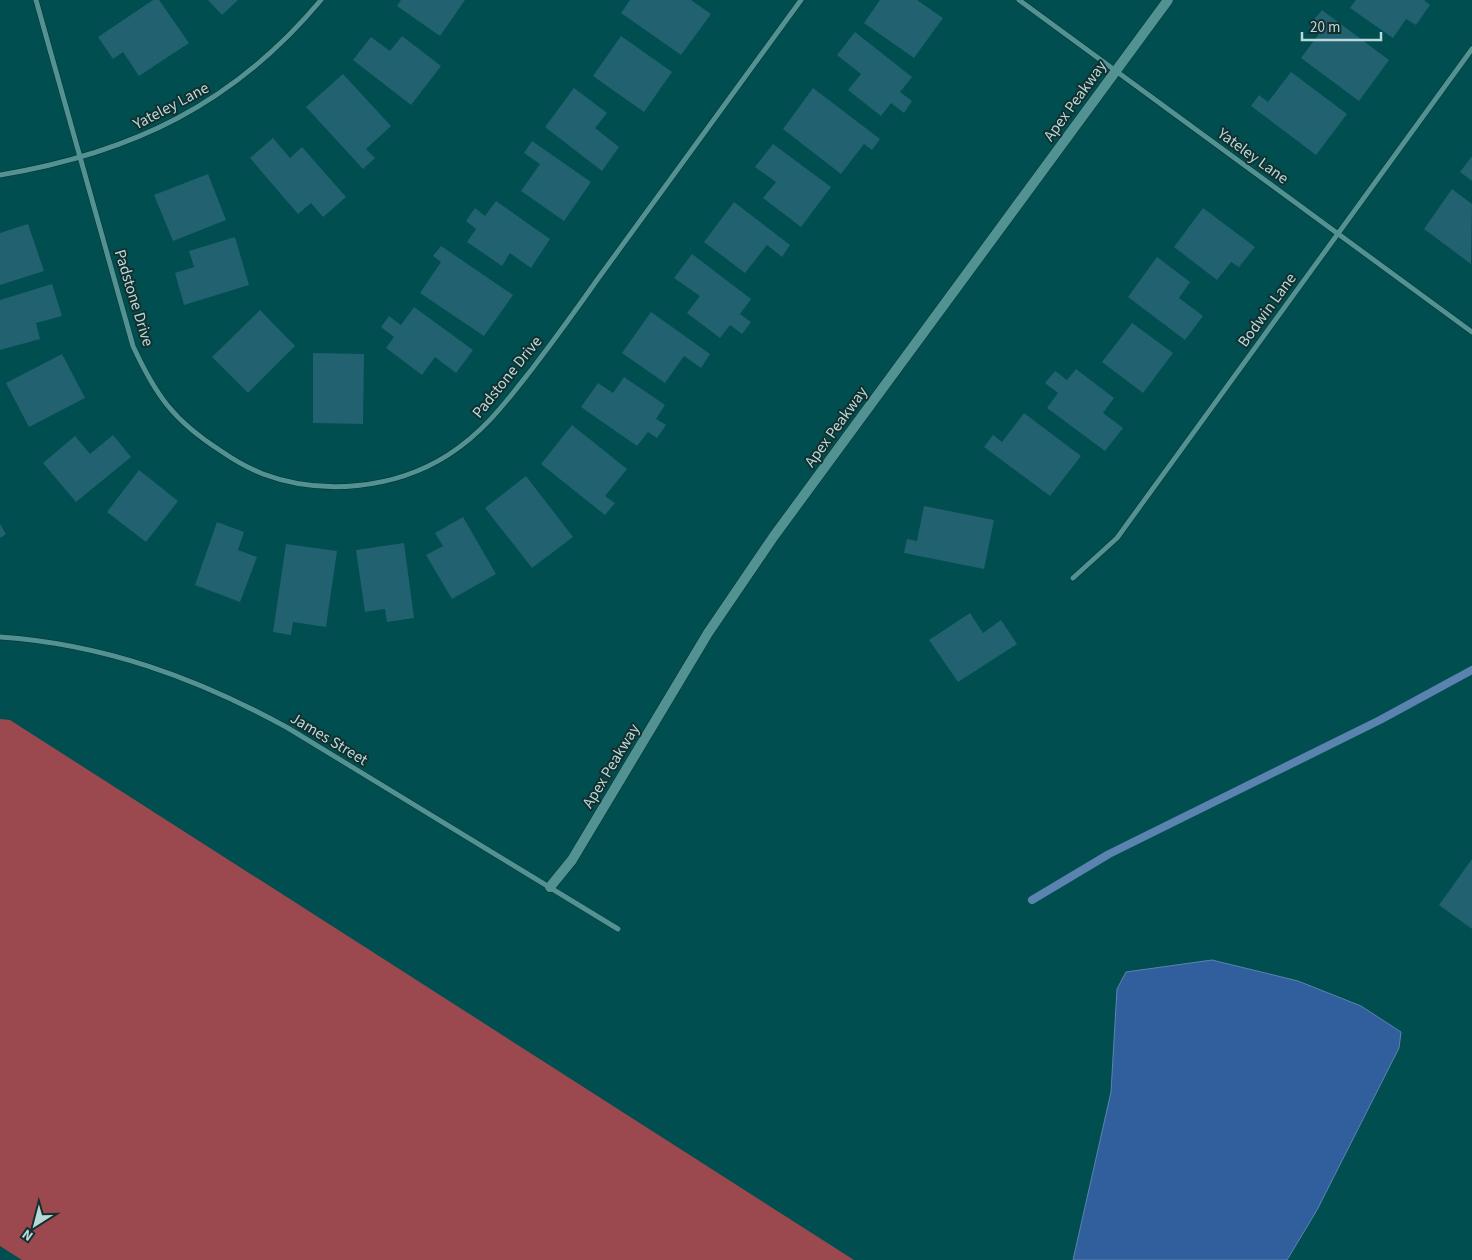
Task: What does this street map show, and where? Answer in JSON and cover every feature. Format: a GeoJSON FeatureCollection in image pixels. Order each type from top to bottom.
{"type":"FeatureCollection","features":[{"type":"Feature","properties":{"kind":"main road","name":"Apex Peakway"},"geometry":{"type":"LineString","coordinates":[[550,887],[572,860],[708,633],[774,536],[1168,0]]}},
{"type":"Feature","properties":{"kind":"street","name":"Padstone Drive"},"geometry":{"type":"LineString","coordinates":[[36,0],[133,346],[146,376],[163,401],[182,423],[202,440],[254,471],[276,479],[308,485],[342,486],[364,485],[394,479],[421,469],[447,455],[473,437],[490,422],[546,351],[801,0]]}},
{"type":"Feature","properties":{"kind":"street","name":"Yateley Lane"},"geometry":{"type":"LineString","coordinates":[[0,175],[25,171],[80,157],[144,136],[174,122],[206,103],[266,58],[298,27],[321,0]]}},
{"type":"Feature","properties":{"kind":"street","name":"Yateley Lane"},"geometry":{"type":"LineString","coordinates":[[1019,0],[1472,332]]}},
{"type":"Feature","properties":{"kind":"street","name":"Bodwin Lane"},"geometry":{"type":"LineString","coordinates":[[1073,578],[1117,538],[1472,48]]}},
{"type":"Feature","properties":{"kind":"street","name":"James Street"},"geometry":{"type":"LineString","coordinates":[[0,637],[65,645],[119,657],[199,684],[248,706],[288,728],[618,929]]}},
{"type":"Feature","properties":{"kind":"shaded area"},"geometry":{"type":"Polygon","coordinates":[[[0,719],[10,720],[854,1260],[22,1260],[0,1246],[0,719]]]}},
{"type":"Feature","properties":{"kind":"water"},"geometry":{"type":"Polygon","coordinates":[[[1212,960],[1298,981],[1361,1006],[1401,1032],[1399,1048],[1317,1210],[1287,1260],[1073,1260],[1111,1092],[1117,989],[1126,972],[1212,960]]]}},
{"type":"Feature","properties":{"kind":"building"},"geometry":{"type":"Polygon","coordinates":[[[153,0],[159,0],[189,43],[139,76],[123,52],[113,59],[98,37],[153,0]]]}},
{"type":"Feature","properties":{"kind":"building"},"geometry":{"type":"Polygon","coordinates":[[[208,0],[238,0],[222,15],[208,0]]]}},
{"type":"Feature","properties":{"kind":"building"},"geometry":{"type":"Polygon","coordinates":[[[401,0],[465,0],[440,36],[397,6],[401,0]]]}},
{"type":"Feature","properties":{"kind":"building"},"geometry":{"type":"Polygon","coordinates":[[[630,0],[691,0],[711,14],[681,55],[621,13],[630,0]]]}},
{"type":"Feature","properties":{"kind":"building"},"geometry":{"type":"Polygon","coordinates":[[[880,0],[917,0],[943,18],[914,58],[864,23],[880,0]]]}},
{"type":"Feature","properties":{"kind":"building"},"geometry":{"type":"Polygon","coordinates":[[[1356,0],[1424,0],[1430,5],[1416,25],[1406,19],[1393,38],[1350,8],[1356,0]]]}},
{"type":"Feature","properties":{"kind":"building"},"geometry":{"type":"Polygon","coordinates":[[[1322,10],[1389,60],[1359,101],[1301,58],[1322,30],[1312,22],[1322,10]]]}},
{"type":"Feature","properties":{"kind":"building"},"geometry":{"type":"Polygon","coordinates":[[[855,32],[912,77],[900,92],[912,101],[904,113],[891,103],[881,116],[848,90],[861,74],[837,55],[855,32]]]}},
{"type":"Feature","properties":{"kind":"building"},"geometry":{"type":"Polygon","coordinates":[[[402,36],[441,66],[411,105],[353,60],[371,37],[390,51],[402,36]]]}},
{"type":"Feature","properties":{"kind":"building"},"geometry":{"type":"Polygon","coordinates":[[[621,36],[672,72],[644,112],[593,76],[621,36]]]}},
{"type":"Feature","properties":{"kind":"building"},"geometry":{"type":"Polygon","coordinates":[[[1291,72],[1347,114],[1316,155],[1251,106],[1259,95],[1268,102],[1291,72]]]}},
{"type":"Feature","properties":{"kind":"building"},"geometry":{"type":"Polygon","coordinates":[[[343,74],[391,126],[366,149],[375,158],[363,169],[306,107],[343,74]]]}},
{"type":"Feature","properties":{"kind":"building"},"geometry":{"type":"Polygon","coordinates":[[[574,88],[607,113],[595,128],[619,147],[602,171],[545,127],[574,88]]]}},
{"type":"Feature","properties":{"kind":"building"},"geometry":{"type":"Polygon","coordinates":[[[813,88],[880,139],[872,150],[864,144],[841,174],[783,129],[813,88]]]}},
{"type":"Feature","properties":{"kind":"building"},"geometry":{"type":"Polygon","coordinates":[[[273,138],[290,158],[302,147],[346,197],[323,217],[311,203],[298,214],[250,158],[273,138]]]}},
{"type":"Feature","properties":{"kind":"building"},"geometry":{"type":"Polygon","coordinates":[[[532,141],[591,182],[564,221],[521,191],[540,164],[524,153],[532,141]]]}},
{"type":"Feature","properties":{"kind":"building"},"geometry":{"type":"Polygon","coordinates":[[[773,144],[831,187],[801,227],[763,198],[776,182],[755,167],[773,144]]]}},
{"type":"Feature","properties":{"kind":"building"},"geometry":{"type":"Polygon","coordinates":[[[1472,156],[1472,181],[1460,172],[1472,156]]]}},
{"type":"Feature","properties":{"kind":"building"},"geometry":{"type":"Polygon","coordinates":[[[208,174],[226,220],[173,241],[154,195],[208,174]]]}},
{"type":"Feature","properties":{"kind":"building"},"geometry":{"type":"Polygon","coordinates":[[[1452,189],[1472,204],[1471,264],[1424,229],[1452,189]]]}},
{"type":"Feature","properties":{"kind":"building"},"geometry":{"type":"Polygon","coordinates":[[[496,201],[550,239],[531,268],[510,253],[502,266],[467,242],[476,229],[466,221],[475,208],[485,216],[496,201]]]}},
{"type":"Feature","properties":{"kind":"building"},"geometry":{"type":"Polygon","coordinates":[[[734,202],[790,245],[782,257],[767,245],[745,273],[704,242],[734,202]]]}},
{"type":"Feature","properties":{"kind":"building"},"geometry":{"type":"Polygon","coordinates":[[[1203,208],[1255,247],[1239,267],[1231,262],[1217,280],[1174,247],[1203,208]]]}},
{"type":"Feature","properties":{"kind":"building"},"geometry":{"type":"Polygon","coordinates":[[[28,224],[44,271],[0,285],[0,233],[28,224]]]}},
{"type":"Feature","properties":{"kind":"building"},"geometry":{"type":"Polygon","coordinates":[[[235,237],[249,285],[184,305],[175,273],[194,267],[189,251],[235,237]]]}},
{"type":"Feature","properties":{"kind":"building"},"geometry":{"type":"Polygon","coordinates":[[[441,246],[513,295],[484,336],[420,293],[441,262],[433,256],[441,246]]]}},
{"type":"Feature","properties":{"kind":"building"},"geometry":{"type":"Polygon","coordinates":[[[692,254],[751,299],[740,314],[751,322],[742,334],[730,325],[720,338],[687,313],[700,296],[674,278],[692,254]]]}},
{"type":"Feature","properties":{"kind":"building"},"geometry":{"type":"Polygon","coordinates":[[[1157,257],[1190,282],[1179,298],[1203,316],[1185,340],[1128,297],[1157,257]]]}},
{"type":"Feature","properties":{"kind":"building"},"geometry":{"type":"Polygon","coordinates":[[[52,284],[62,316],[36,323],[40,339],[0,350],[0,300],[52,284]]]}},
{"type":"Feature","properties":{"kind":"building"},"geometry":{"type":"Polygon","coordinates":[[[414,307],[473,350],[456,373],[435,357],[422,375],[386,348],[394,337],[381,327],[389,316],[401,325],[414,307]]]}},
{"type":"Feature","properties":{"kind":"building"},"geometry":{"type":"Polygon","coordinates":[[[260,310],[295,346],[248,393],[212,357],[260,310]]]}},
{"type":"Feature","properties":{"kind":"building"},"geometry":{"type":"Polygon","coordinates":[[[651,312],[710,354],[701,368],[684,356],[665,383],[622,353],[651,312]]]}},
{"type":"Feature","properties":{"kind":"building"},"geometry":{"type":"Polygon","coordinates":[[[1132,323],[1173,353],[1143,393],[1102,362],[1132,323]]]}},
{"type":"Feature","properties":{"kind":"building"},"geometry":{"type":"Polygon","coordinates":[[[313,353],[364,354],[363,424],[313,423],[313,353]]]}},
{"type":"Feature","properties":{"kind":"building"},"geometry":{"type":"Polygon","coordinates":[[[62,354],[85,398],[29,427],[6,383],[62,354]]]}},
{"type":"Feature","properties":{"kind":"building"},"geometry":{"type":"Polygon","coordinates":[[[1076,369],[1114,398],[1103,413],[1123,428],[1105,451],[1047,408],[1058,393],[1045,383],[1055,371],[1067,380],[1076,369]]]}},
{"type":"Feature","properties":{"kind":"building"},"geometry":{"type":"Polygon","coordinates":[[[624,377],[665,405],[656,419],[666,425],[657,438],[648,432],[637,446],[581,407],[598,383],[613,393],[624,377]]]}},
{"type":"Feature","properties":{"kind":"building"},"geometry":{"type":"Polygon","coordinates":[[[1024,413],[1081,456],[1050,496],[984,447],[993,435],[1002,442],[1024,413]]]}},
{"type":"Feature","properties":{"kind":"building"},"geometry":{"type":"Polygon","coordinates":[[[572,425],[627,469],[605,496],[615,503],[605,515],[541,464],[572,425]]]}},
{"type":"Feature","properties":{"kind":"building"},"geometry":{"type":"Polygon","coordinates":[[[113,435],[131,457],[76,502],[43,463],[75,436],[90,454],[113,435]]]}},
{"type":"Feature","properties":{"kind":"building"},"geometry":{"type":"Polygon","coordinates":[[[139,470],[178,501],[146,542],[107,512],[139,470]]]}},
{"type":"Feature","properties":{"kind":"building"},"geometry":{"type":"Polygon","coordinates":[[[526,476],[573,537],[532,568],[485,508],[526,476]]]}},
{"type":"Feature","properties":{"kind":"building"},"geometry":{"type":"Polygon","coordinates":[[[924,506],[994,520],[984,569],[904,553],[907,539],[917,541],[924,506]]]}},
{"type":"Feature","properties":{"kind":"building"},"geometry":{"type":"Polygon","coordinates":[[[463,517],[496,574],[452,599],[426,555],[443,546],[435,533],[463,517]]]}},
{"type":"Feature","properties":{"kind":"building"},"geometry":{"type":"Polygon","coordinates":[[[217,522],[244,532],[238,550],[257,557],[240,602],[195,585],[217,522]]]}},
{"type":"Feature","properties":{"kind":"building"},"geometry":{"type":"Polygon","coordinates":[[[0,524],[6,534],[0,538],[0,524]]]}},
{"type":"Feature","properties":{"kind":"building"},"geometry":{"type":"Polygon","coordinates":[[[404,543],[414,618],[387,622],[385,609],[365,612],[356,550],[404,543]]]}},
{"type":"Feature","properties":{"kind":"building"},"geometry":{"type":"Polygon","coordinates":[[[286,544],[337,551],[326,627],[293,622],[291,635],[273,632],[286,544]]]}},
{"type":"Feature","properties":{"kind":"building"},"geometry":{"type":"Polygon","coordinates":[[[970,613],[983,633],[1001,620],[1017,644],[958,682],[929,640],[970,613]]]}},
{"type":"Feature","properties":{"kind":"building"},"geometry":{"type":"Polygon","coordinates":[[[1472,859],[1472,929],[1439,905],[1472,859]]]}},
{"type":"Feature","properties":{"kind":"waterway"},"geometry":{"type":"LineString","coordinates":[[1032,900],[1109,854],[1380,720],[1472,670]]}}]}
